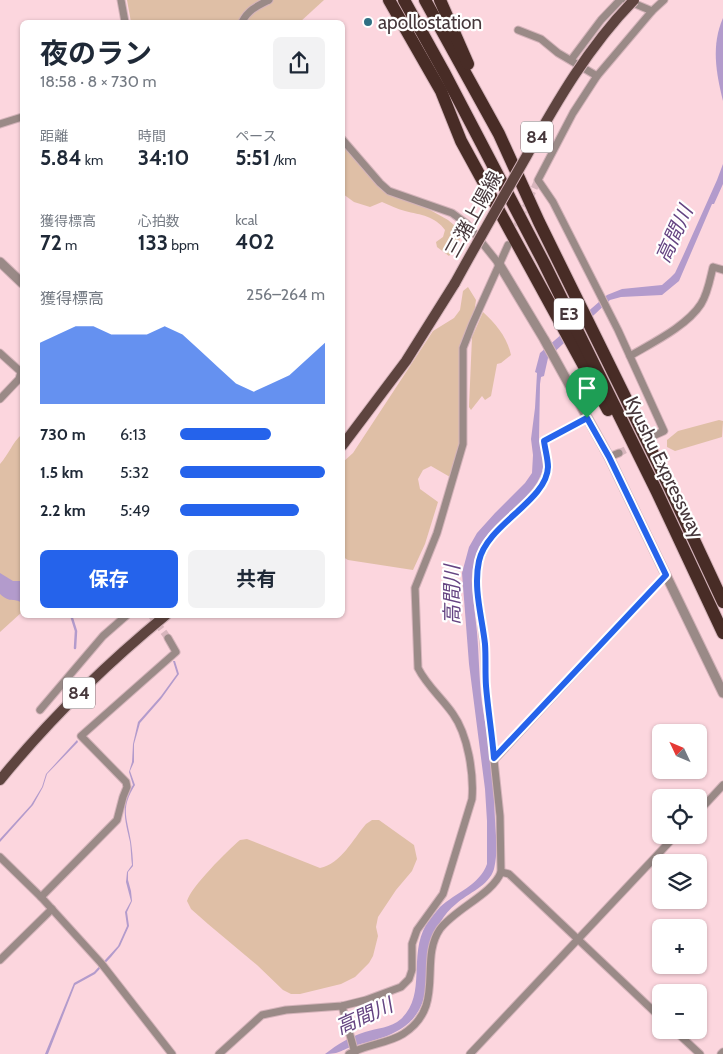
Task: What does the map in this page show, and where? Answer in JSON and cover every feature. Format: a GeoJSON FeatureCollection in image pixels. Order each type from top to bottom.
{"type":"FeatureCollection","features":[{"type":"Feature","properties":{"kind":"highway"},"geometry":{"type":"LineString","coordinates":[[379,0],[394,25]]}},
{"type":"Feature","properties":{"kind":"highway"},"geometry":{"type":"LineString","coordinates":[[389,0],[440,91],[461,141],[584,369],[657,492]]}},
{"type":"Feature","properties":{"kind":"highway","name":"Kyushu Expressway"},"geometry":{"type":"LineString","coordinates":[[404,0],[544,263],[657,492],[723,633]]}},
{"type":"Feature","properties":{"kind":"highway","name":"Kyushu Expressway"},"geometry":{"type":"LineString","coordinates":[[425,0],[499,134],[539,222],[667,482],[723,602]]}},
{"type":"Feature","properties":{"kind":"highway"},"geometry":{"type":"LineString","coordinates":[[440,0],[499,134]]}},
{"type":"Feature","properties":{"kind":"main road","name":"三潴上陽線"},"geometry":{"type":"LineString","coordinates":[[345,442],[406,361],[455,283],[554,106],[569,83],[607,30],[634,0]]}},
{"type":"Feature","properties":{"kind":"main road","name":"84"},"geometry":{"type":"LineString","coordinates":[[0,780],[56,716],[91,680],[122,651],[162,618]]}},
{"type":"Feature","properties":{"kind":"street"},"geometry":{"type":"LineString","coordinates":[[121,0],[125,20]]}},
{"type":"Feature","properties":{"kind":"street"},"geometry":{"type":"LineString","coordinates":[[243,20],[245,15],[254,7],[269,0]]}},
{"type":"Feature","properties":{"kind":"street"},"geometry":{"type":"LineString","coordinates":[[571,60],[601,20],[620,0]]}},
{"type":"Feature","properties":{"kind":"street"},"geometry":{"type":"LineString","coordinates":[[626,0],[652,11]]}},
{"type":"Feature","properties":{"kind":"street"},"geometry":{"type":"LineString","coordinates":[[653,436],[664,431],[630,356],[553,202],[538,180],[573,113],[597,76],[652,11],[664,0]]}},
{"type":"Feature","properties":{"kind":"street"},"geometry":{"type":"LineString","coordinates":[[518,30],[541,39],[558,53],[597,76]]}},
{"type":"Feature","properties":{"kind":"street"},"geometry":{"type":"LineString","coordinates":[[0,124],[20,118]]}},
{"type":"Feature","properties":{"kind":"street"},"geometry":{"type":"LineString","coordinates":[[345,142],[389,191],[452,213],[467,224],[499,264],[544,339],[609,457],[723,693]]}},
{"type":"Feature","properties":{"kind":"street"},"geometry":{"type":"LineString","coordinates":[[219,1054],[262,1015],[286,1010],[342,1006],[366,1000],[402,987],[409,979],[412,970],[412,944],[418,930],[443,894],[472,799],[473,784],[460,724],[424,680],[418,668],[415,588],[437,533],[463,444],[463,348],[508,245]]}},
{"type":"Feature","properties":{"kind":"street"},"geometry":{"type":"LineString","coordinates":[[0,262],[20,281]]}},
{"type":"Feature","properties":{"kind":"street"},"geometry":{"type":"LineString","coordinates":[[630,356],[671,332],[684,321],[700,306],[705,297],[713,267],[723,270]]}},
{"type":"Feature","properties":{"kind":"street"},"geometry":{"type":"LineString","coordinates":[[0,352],[20,371]]}},
{"type":"Feature","properties":{"kind":"street"},"geometry":{"type":"LineString","coordinates":[[0,399],[19,379],[20,376]]}},
{"type":"Feature","properties":{"kind":"street"},"geometry":{"type":"LineString","coordinates":[[342,1006],[353,1052],[404,1034],[416,1022],[429,998],[431,953],[439,931],[458,911],[488,889],[498,879],[501,872],[500,816],[476,580],[479,559],[486,543],[530,499],[542,484],[548,469],[544,441],[587,418]]}},
{"type":"Feature","properties":{"kind":"street"},"geometry":{"type":"LineString","coordinates":[[609,457],[619,453]]}},
{"type":"Feature","properties":{"kind":"street"},"geometry":{"type":"LineString","coordinates":[[494,758],[666,575]]}},
{"type":"Feature","properties":{"kind":"street"},"geometry":{"type":"LineString","coordinates":[[40,710],[103,636],[124,618]]}},
{"type":"Feature","properties":{"kind":"street"},"geometry":{"type":"LineString","coordinates":[[41,897],[118,820],[127,787],[126,782],[81,736],[176,652],[168,638]]}},
{"type":"Feature","properties":{"kind":"street"},"geometry":{"type":"LineString","coordinates":[[707,802],[723,785]]}},
{"type":"Feature","properties":{"kind":"street"},"geometry":{"type":"LineString","coordinates":[[470,1054],[668,844]]}},
{"type":"Feature","properties":{"kind":"street"},"geometry":{"type":"LineString","coordinates":[[0,857],[41,897],[103,964],[172,1054]]}},
{"type":"Feature","properties":{"kind":"street"},"geometry":{"type":"LineString","coordinates":[[501,872],[509,874],[652,1009]]}},
{"type":"Feature","properties":{"kind":"street"},"geometry":{"type":"LineString","coordinates":[[0,960],[52,909]]}},
{"type":"Feature","properties":{"kind":"street"},"geometry":{"type":"LineString","coordinates":[[684,1039],[700,1054]]}},
{"type":"Feature","properties":{"kind":"shaded area"},"geometry":{"type":"Polygon","coordinates":[[[127,0],[324,0],[302,20],[131,20],[127,0]]]}},
{"type":"Feature","properties":{"kind":"shaded area"},"geometry":{"type":"Polygon","coordinates":[[[723,18],[723,101],[718,80],[716,49],[719,28],[723,18]]]}},
{"type":"Feature","properties":{"kind":"shaded area"},"geometry":{"type":"Polygon","coordinates":[[[345,147],[381,188],[423,206],[448,220],[461,231],[459,244],[449,256],[437,247],[436,242],[443,237],[445,230],[432,219],[382,202],[370,207],[354,202],[345,195],[345,147]]]}},
{"type":"Feature","properties":{"kind":"shaded area"},"geometry":{"type":"Polygon","coordinates":[[[723,164],[723,184],[714,204],[712,204],[679,281],[662,295],[621,297],[610,300],[548,358],[540,384],[539,440],[542,441],[544,464],[539,479],[521,502],[487,535],[479,549],[473,572],[481,694],[492,769],[496,844],[494,869],[483,885],[451,908],[443,917],[428,952],[426,987],[423,1001],[418,1012],[411,1020],[385,1037],[349,1047],[338,1053],[325,1054],[354,1036],[388,1026],[401,1019],[409,1009],[413,999],[416,987],[418,949],[426,925],[440,907],[479,878],[487,864],[485,789],[469,664],[462,573],[469,547],[477,533],[525,483],[532,473],[533,455],[531,439],[537,373],[535,372],[540,353],[607,295],[622,289],[662,285],[675,273],[723,164]]]}},
{"type":"Feature","properties":{"kind":"shaded area"},"geometry":{"type":"Polygon","coordinates":[[[468,287],[476,300],[474,314],[460,346],[461,439],[450,477],[431,466],[423,470],[418,479],[420,489],[438,502],[425,544],[413,570],[348,560],[345,558],[345,460],[353,453],[433,331],[454,318],[460,310],[463,291],[468,287]]]}},
{"type":"Feature","properties":{"kind":"shaded area"},"geometry":{"type":"Polygon","coordinates":[[[483,312],[500,331],[507,342],[511,355],[497,364],[491,396],[485,400],[482,396],[471,410],[469,407],[472,337],[483,312]]]}},
{"type":"Feature","properties":{"kind":"shaded area"},"geometry":{"type":"Polygon","coordinates":[[[719,420],[723,421],[722,437],[675,451],[667,447],[667,440],[678,431],[719,420]]]}},
{"type":"Feature","properties":{"kind":"shaded area"},"geometry":{"type":"Polygon","coordinates":[[[20,436],[20,614],[0,632],[0,464],[20,436]]]}},
{"type":"Feature","properties":{"kind":"shaded area"},"geometry":{"type":"Polygon","coordinates":[[[0,573],[13,581],[20,581],[20,602],[9,600],[0,594],[0,573]]]}},
{"type":"Feature","properties":{"kind":"shaded area"},"geometry":{"type":"Polygon","coordinates":[[[173,661],[175,661],[179,674],[140,723],[134,744],[134,762],[130,771],[135,785],[130,793],[126,807],[133,863],[133,866],[128,872],[132,901],[127,912],[129,926],[120,946],[111,957],[95,974],[75,985],[48,1054],[45,1054],[74,983],[94,972],[118,946],[127,926],[125,912],[131,901],[126,882],[127,872],[132,865],[125,806],[126,799],[133,785],[129,772],[132,762],[133,744],[138,722],[177,674],[173,661]]]}},
{"type":"Feature","properties":{"kind":"shaded area"},"geometry":{"type":"Polygon","coordinates":[[[77,740],[78,742],[47,774],[43,787],[33,805],[0,842],[0,839],[31,805],[42,787],[46,774],[77,740]]]}},
{"type":"Feature","properties":{"kind":"shaded area"},"geometry":{"type":"Polygon","coordinates":[[[372,820],[379,820],[414,845],[417,859],[412,871],[396,890],[378,917],[376,927],[378,936],[373,956],[369,963],[355,977],[341,984],[300,994],[291,994],[283,990],[257,965],[191,909],[187,901],[202,878],[240,840],[247,839],[320,868],[334,862],[366,824],[372,820]]]}},
{"type":"Feature","properties":{"kind":"waterway"},"geometry":{"type":"LineString","coordinates":[[72,618],[76,631],[75,648]]}},
{"type":"Feature","properties":{"kind":"tunnel"},"geometry":{"type":"LineString","coordinates":[[512,236],[538,180]]}},
{"type":"Feature","properties":{"kind":"tunnel"},"geometry":{"type":"LineString","coordinates":[[619,453],[637,444]]}},
{"type":"Feature","properties":{"kind":"tunnel"},"geometry":{"type":"LineString","coordinates":[[153,618],[168,638]]}},
{"type":"Feature","properties":{"kind":"place","name":"apollostation"},"geometry":{"type":"Point","coordinates":[368,22]}},
{"type":"Feature","properties":{"kind":"route"},"geometry":{"type":"LineString","coordinates":[[587,418],[609,457],[666,575],[494,758],[486,686],[484,644],[476,580],[479,559],[486,543],[530,499],[542,484],[548,469],[544,441],[587,418]]}},
{"type":"Feature","properties":{"kind":"water label","name":"高間川"},"geometry":{"type":"Point","coordinates":[674,234]}},
{"type":"Feature","properties":{"kind":"water label","name":"高間川"},"geometry":{"type":"Point","coordinates":[452,595]}},
{"type":"Feature","properties":{"kind":"water label","name":"高間川"},"geometry":{"type":"Point","coordinates":[364,1016]}}]}
